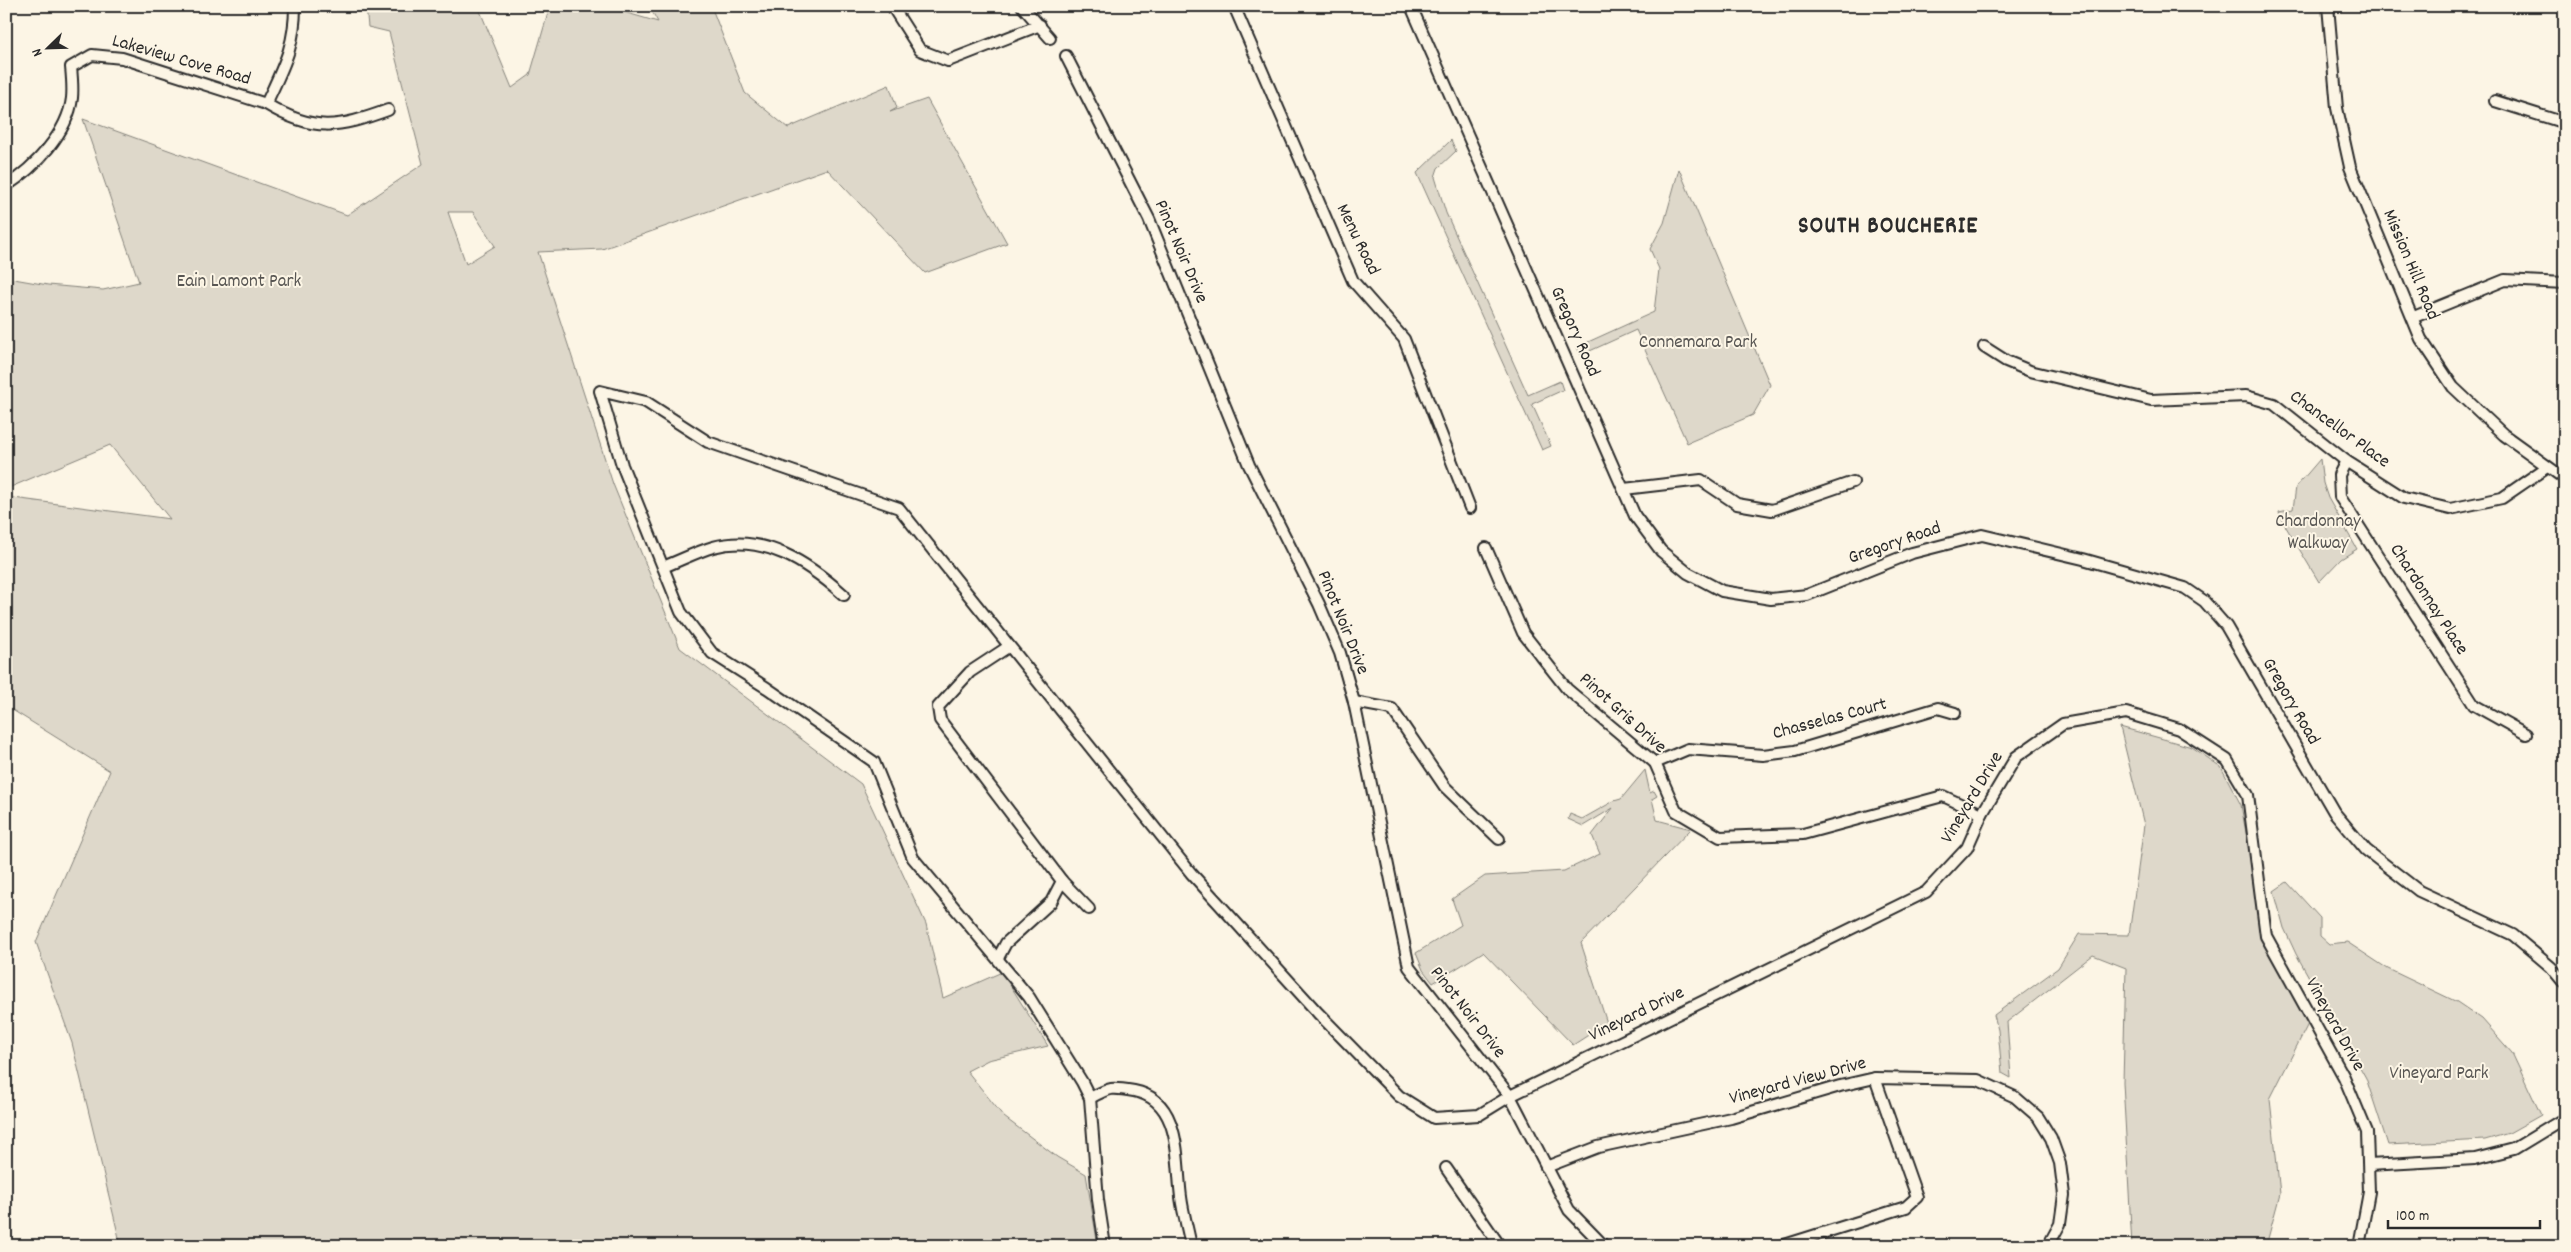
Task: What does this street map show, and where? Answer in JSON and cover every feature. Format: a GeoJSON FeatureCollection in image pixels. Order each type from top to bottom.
{"type":"FeatureCollection","features":[{"type":"Feature","properties":{"kind":"street","name":"Lakeview Cove Road"},"geometry":{"type":"LineString","coordinates":[[6,186],[21,177],[57,139],[72,99],[71,67],[92,55],[122,58],[266,104],[293,40],[295,6]]}},
{"type":"Feature","properties":{"kind":"street"},"geometry":{"type":"LineString","coordinates":[[892,6],[920,50],[948,61],[1040,24]]}},
{"type":"Feature","properties":{"kind":"street"},"geometry":{"type":"LineString","coordinates":[[1022,6],[1040,24],[1050,38]]}},
{"type":"Feature","properties":{"kind":"street","name":"Menu Road"},"geometry":{"type":"LineString","coordinates":[[1234,6],[1353,281],[1404,339],[1470,508]]}},
{"type":"Feature","properties":{"kind":"street","name":"Gregory Road"},"geometry":{"type":"LineString","coordinates":[[1411,6],[1635,516],[1661,551],[1688,572],[1722,591],[1771,599],[1807,595],[1912,553],[1982,535],[2083,559],[2185,588],[2204,601],[2226,626],[2334,812],[2366,850],[2419,890],[2513,935],[2550,967],[2565,984]]}},
{"type":"Feature","properties":{"kind":"street","name":"Mission Hill Road"},"geometry":{"type":"LineString","coordinates":[[2328,6],[2337,108],[2350,167],[2414,317],[2421,339],[2453,387],[2504,435],[2565,480]]}},
{"type":"Feature","properties":{"kind":"street","name":"Pinot Noir Drive"},"geometry":{"type":"LineString","coordinates":[[1066,56],[1148,218],[1249,465],[1319,604],[1340,653],[1354,702],[1409,967],[1510,1096],[1569,1210],[1604,1246]]}},
{"type":"Feature","properties":{"kind":"street"},"geometry":{"type":"LineString","coordinates":[[2495,101],[2565,123]]}},
{"type":"Feature","properties":{"kind":"street"},"geometry":{"type":"LineString","coordinates":[[266,104],[282,113],[316,125],[353,122],[388,110]]}},
{"type":"Feature","properties":{"kind":"street"},"geometry":{"type":"LineString","coordinates":[[2414,317],[2505,280],[2565,284]]}},
{"type":"Feature","properties":{"kind":"street","name":"Chancellor Place"},"geometry":{"type":"LineString","coordinates":[[1984,347],[2006,361],[2030,370],[2151,400],[2246,396],[2274,404],[2346,460],[2404,498],[2450,509],[2502,498],[2547,467]]}},
{"type":"Feature","properties":{"kind":"street","name":"Vineyard Drive"},"geometry":{"type":"LineString","coordinates":[[663,567],[622,465],[600,391],[646,402],[708,442],[899,508],[1008,647],[1191,873],[1318,1013],[1399,1096],[1434,1118],[1479,1115],[1510,1096],[1926,892],[1967,848],[1982,814],[2016,757],[2063,724],[2126,713],[2179,730],[2228,760],[2248,796],[2266,936],[2344,1078],[2367,1132],[2369,1192],[2359,1246]]}},
{"type":"Feature","properties":{"kind":"street","name":"Chardonnay Place"},"geometry":{"type":"LineString","coordinates":[[2346,460],[2339,475],[2340,497],[2474,705],[2526,734]]}},
{"type":"Feature","properties":{"kind":"street"},"geometry":{"type":"LineString","coordinates":[[1624,489],[1701,480],[1737,504],[1772,510],[1853,482]]}},
{"type":"Feature","properties":{"kind":"street"},"geometry":{"type":"LineString","coordinates":[[844,595],[816,570],[784,553],[745,544],[714,547],[663,567],[681,612],[712,653],[767,688],[874,762],[913,858],[1029,997],[1090,1098],[1098,1200],[1105,1246]]}},
{"type":"Feature","properties":{"kind":"street","name":"Pinot Gris Drive"},"geometry":{"type":"LineString","coordinates":[[1486,548],[1523,633],[1567,689],[1656,763],[1676,812],[1720,837],[1803,834],[1943,796],[1982,814]]}},
{"type":"Feature","properties":{"kind":"street"},"geometry":{"type":"LineString","coordinates":[[1008,647],[970,672],[938,707],[940,720],[1005,809],[1062,881],[1089,909]]}},
{"type":"Feature","properties":{"kind":"street"},"geometry":{"type":"LineString","coordinates":[[1354,702],[1392,709],[1445,787],[1499,839]]}},
{"type":"Feature","properties":{"kind":"street","name":"Chasselas Court"},"geometry":{"type":"LineString","coordinates":[[1656,763],[1688,748],[1763,755],[1795,751],[1938,708],[1955,713]]}},
{"type":"Feature","properties":{"kind":"street"},"geometry":{"type":"LineString","coordinates":[[998,958],[1006,943],[1051,902],[1062,881]]}},
{"type":"Feature","properties":{"kind":"street"},"geometry":{"type":"LineString","coordinates":[[1781,1246],[1906,1207],[1917,1196],[1875,1078]]}},
{"type":"Feature","properties":{"kind":"street","name":"Vineyard View Drive"},"geometry":{"type":"LineString","coordinates":[[1546,1166],[1598,1146],[1731,1118],[1840,1086],[1875,1078],[1978,1080],[2015,1097],[2038,1117],[2051,1138],[2060,1163],[2064,1195],[2060,1224],[2048,1246]]}},
{"type":"Feature","properties":{"kind":"street"},"geometry":{"type":"LineString","coordinates":[[1090,1098],[1111,1087],[1141,1092],[1162,1106],[1173,1128],[1181,1198],[1191,1246]]}},
{"type":"Feature","properties":{"kind":"street"},"geometry":{"type":"LineString","coordinates":[[2369,1165],[2475,1159],[2514,1149],[2565,1118]]}},
{"type":"Feature","properties":{"kind":"street"},"geometry":{"type":"LineString","coordinates":[[1446,1168],[1500,1246]]}},
{"type":"Feature","properties":{"kind":"green space","name":"Eain Lamont Park"},"geometry":{"type":"Polygon","coordinates":[[[366,6],[478,6],[512,88],[530,75],[550,6],[603,6],[658,22],[649,6],[711,6],[745,93],[788,128],[889,85],[897,108],[890,112],[927,99],[1007,243],[925,273],[827,169],[602,249],[538,252],[613,484],[680,648],[861,784],[926,924],[943,998],[1002,972],[1048,1046],[988,1060],[967,1071],[1004,1117],[1057,1157],[1086,1174],[1098,1246],[121,1246],[72,1043],[36,942],[110,771],[6,706],[6,497],[170,519],[110,445],[6,489],[6,282],[14,279],[48,285],[103,290],[139,282],[83,119],[347,215],[423,164],[389,32],[368,27],[366,6]],[[448,212],[466,264],[495,246],[473,212],[448,212]]]}},
{"type":"Feature","properties":{"kind":"green space"},"geometry":{"type":"Polygon","coordinates":[[[1451,140],[1456,151],[1438,168],[1435,177],[1446,213],[1528,395],[1560,381],[1563,390],[1532,404],[1551,446],[1542,450],[1417,173],[1451,140]]]}},
{"type":"Feature","properties":{"kind":"green space","name":"Connemara Park"},"geometry":{"type":"Polygon","coordinates":[[[1679,169],[1770,385],[1753,415],[1687,443],[1636,330],[1581,355],[1577,347],[1654,312],[1659,269],[1650,249],[1664,223],[1679,169]]]}},
{"type":"Feature","properties":{"kind":"green space","name":"Chardonnay Walkway"},"geometry":{"type":"Polygon","coordinates":[[[2320,459],[2323,483],[2328,498],[2357,549],[2341,559],[2319,582],[2280,517],[2279,512],[2293,509],[2296,487],[2320,459]]]}},
{"type":"Feature","properties":{"kind":"green space"},"geometry":{"type":"Polygon","coordinates":[[[2120,727],[2192,747],[2221,767],[2241,805],[2267,949],[2308,1024],[2270,1099],[2280,1194],[2266,1246],[2132,1246],[2123,1082],[2126,968],[2093,955],[2007,1022],[2011,1078],[2002,1073],[1998,1030],[1994,1015],[2058,968],[2079,934],[2129,935],[2144,825],[2120,727]]]}},
{"type":"Feature","properties":{"kind":"green space"},"geometry":{"type":"Polygon","coordinates":[[[1645,770],[1650,793],[1654,791],[1657,796],[1652,799],[1657,820],[1691,829],[1581,943],[1607,1023],[1573,1045],[1483,952],[1433,983],[1423,970],[1416,953],[1461,925],[1452,899],[1485,876],[1564,871],[1600,854],[1592,835],[1613,808],[1583,826],[1568,819],[1570,814],[1582,819],[1621,799],[1645,770]]]}},
{"type":"Feature","properties":{"kind":"green space","name":"Vineyard Park"},"geometry":{"type":"Polygon","coordinates":[[[2287,882],[2320,918],[2320,936],[2329,944],[2347,942],[2388,969],[2457,1002],[2482,1019],[2512,1053],[2541,1115],[2509,1133],[2485,1140],[2388,1145],[2366,1078],[2296,954],[2284,928],[2274,891],[2287,882]]]}},
{"type":"Feature","properties":{"kind":"district","name":"SOUTH BOUCHERIE"},"geometry":{"type":"Point","coordinates":[1888,227]}}]}
